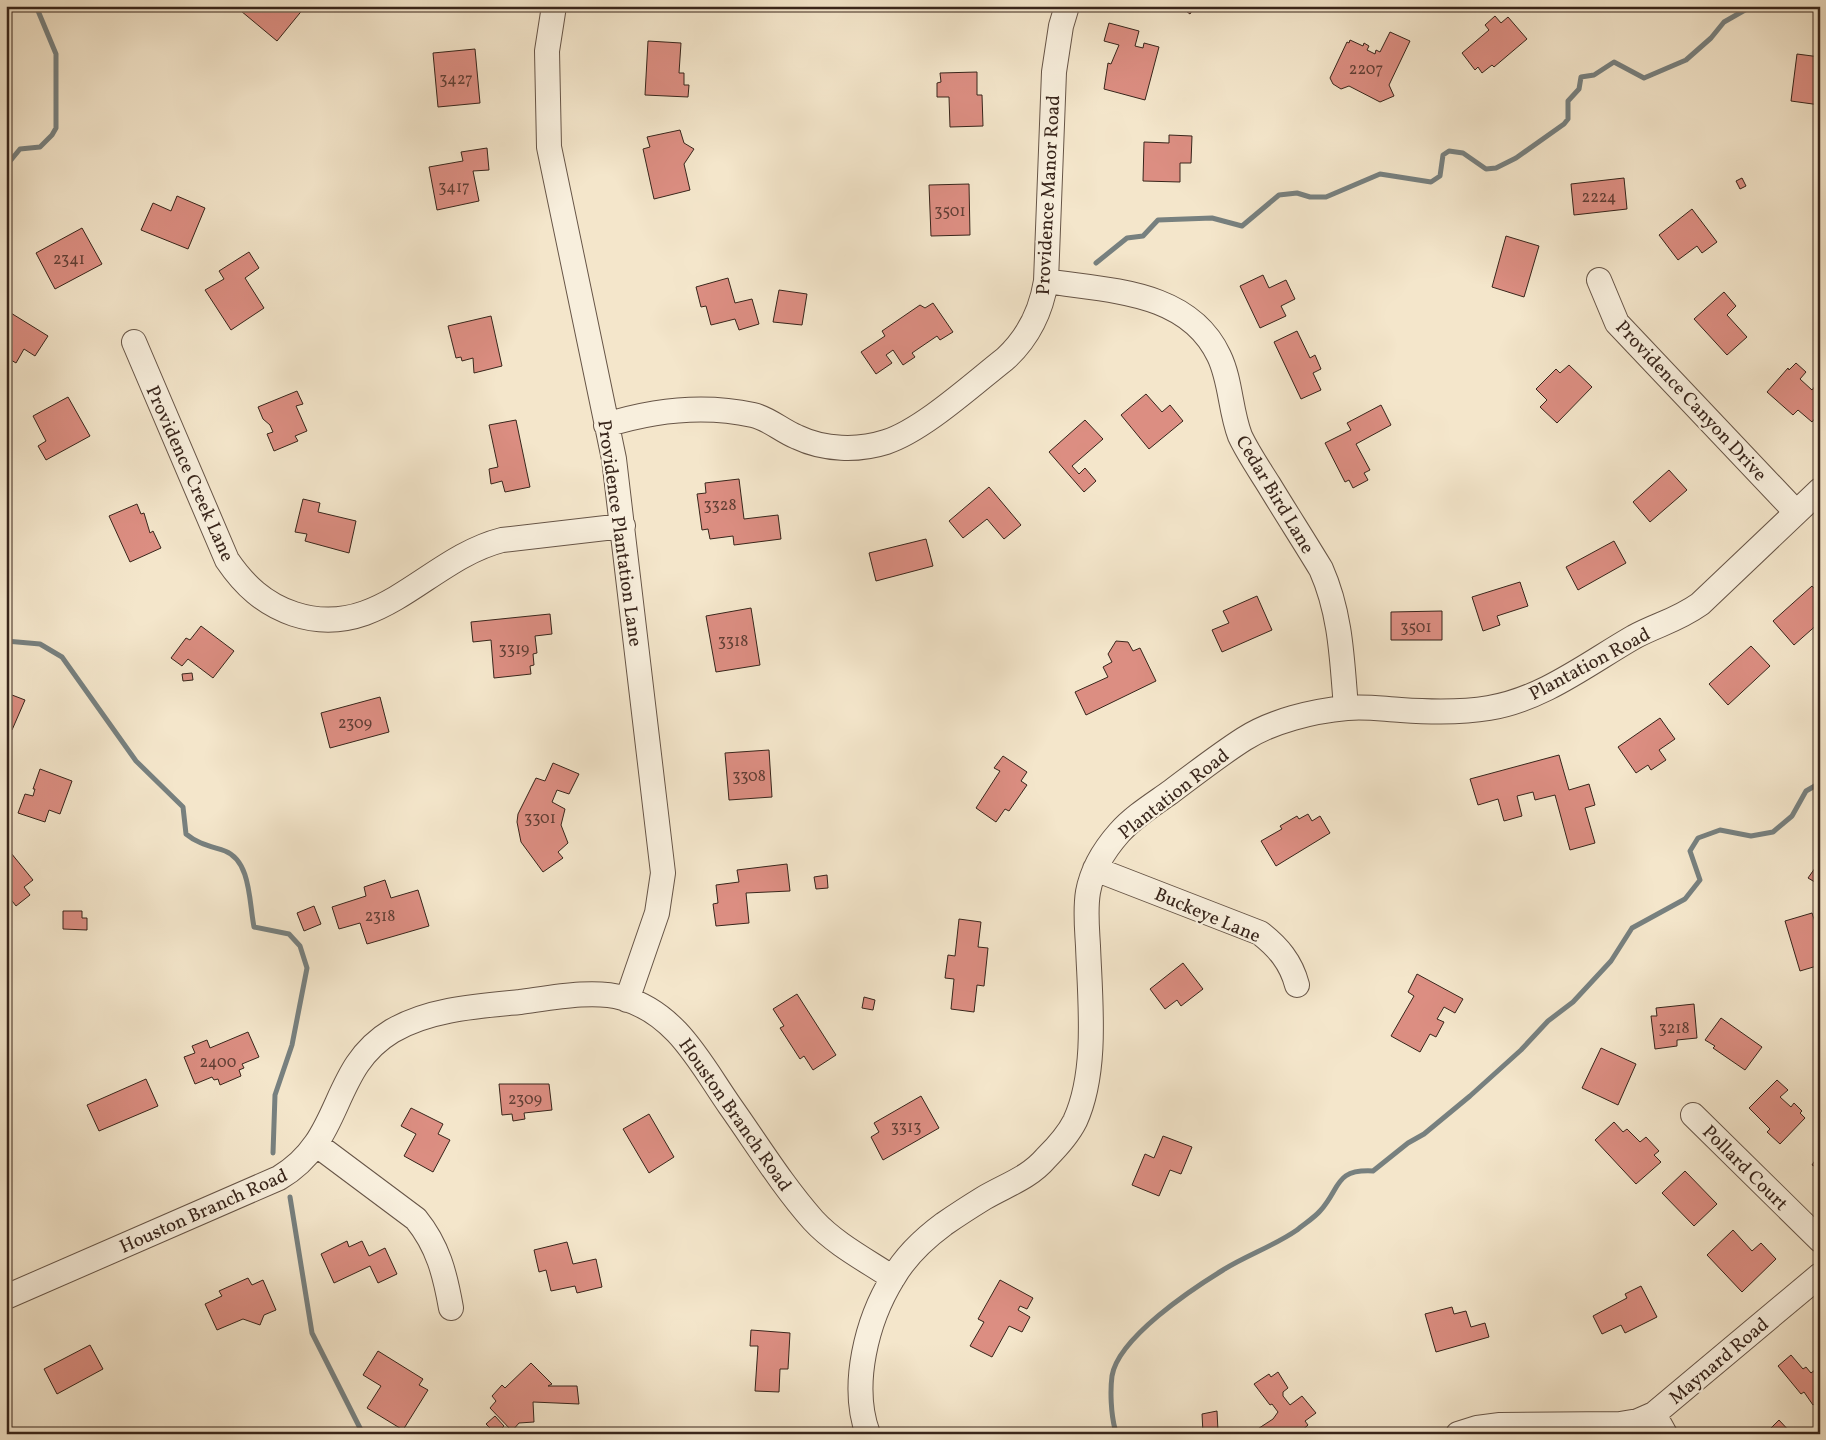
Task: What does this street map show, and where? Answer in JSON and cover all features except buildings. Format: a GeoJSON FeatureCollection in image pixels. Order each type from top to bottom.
{"type":"FeatureCollection","features":[{"type":"Feature","properties":{"kind":"street","name":"Providence Plantation Lane"},"geometry":{"type":"LineString","coordinates":[[554,6],[547,52],[549,147],[614,459],[663,873],[657,913],[627,1000]]}},
{"type":"Feature","properties":{"kind":"street","name":"Providence Manor Road"},"geometry":{"type":"LineString","coordinates":[[606,425],[653,412],[688,409],[724,410],[755,415],[812,443],[858,448],[886,442],[915,428],[1018,347],[1041,307],[1046,281],[1054,72],[1061,26],[1067,6]]}},
{"type":"Feature","properties":{"kind":"street","name":"Providence Canyon Drive"},"geometry":{"type":"LineString","coordinates":[[1599,280],[1617,323],[1796,512]]}},
{"type":"Feature","properties":{"kind":"street","name":"Cedar Bird Lane"},"geometry":{"type":"LineString","coordinates":[[1046,281],[1140,296],[1160,302],[1191,319],[1213,346],[1219,356],[1230,389],[1241,438],[1321,569],[1331,592],[1341,645],[1346,708]]}},
{"type":"Feature","properties":{"kind":"street","name":"Providence Creek Lane"},"geometry":{"type":"LineString","coordinates":[[134,342],[227,560],[241,580],[257,595],[283,610],[302,616],[326,620],[349,619],[377,610],[457,558],[487,544],[502,540],[623,526]]}},
{"type":"Feature","properties":{"kind":"street","name":"Plantation Road"},"geometry":{"type":"LineString","coordinates":[[868,1434],[862,1408],[862,1379],[866,1344],[876,1311],[893,1278],[928,1238],[944,1224],[985,1197],[1020,1180],[1040,1166],[1073,1125],[1084,1090],[1088,1066],[1090,1009],[1087,895],[1095,869],[1104,851],[1134,819],[1247,737],[1304,716],[1346,708],[1474,711],[1512,703],[1534,695],[1646,631],[1681,617],[1723,583],[1820,490]]}},
{"type":"Feature","properties":{"kind":"street","name":"Buckeye Lane"},"geometry":{"type":"LineString","coordinates":[[1095,869],[1260,932],[1281,952],[1294,974],[1297,985]]}},
{"type":"Feature","properties":{"kind":"street","name":"Houston Branch Road"},"geometry":{"type":"LineString","coordinates":[[6,1296],[280,1178],[296,1168],[317,1145],[328,1126],[349,1076],[358,1062],[381,1038],[410,1022],[451,1011],[561,997],[604,995],[627,1000],[657,1013],[686,1040],[730,1106],[814,1222],[841,1244],[893,1278]]}},
{"type":"Feature","properties":{"kind":"street","name":"Pollard Court"},"geometry":{"type":"LineString","coordinates":[[1693,1115],[1820,1240]]}},
{"type":"Feature","properties":{"kind":"street"},"geometry":{"type":"LineString","coordinates":[[317,1145],[404,1208],[421,1225],[439,1256],[451,1308]]}},
{"type":"Feature","properties":{"kind":"street","name":"Maynard Road"},"geometry":{"type":"LineString","coordinates":[[1458,1434],[1477,1428],[1500,1425],[1620,1424],[1638,1421],[1659,1424],[1820,1275]]}},
{"type":"Feature","properties":{"kind":"waterway"},"geometry":{"type":"LineString","coordinates":[[6,166],[20,149],[40,147],[56,128],[56,54],[36,6]]}},
{"type":"Feature","properties":{"kind":"waterway"},"geometry":{"type":"LineString","coordinates":[[1096,263],[1127,238],[1143,236],[1158,220],[1212,218],[1242,226],[1279,195],[1297,193],[1310,197],[1326,197],[1380,174],[1431,182],[1440,176],[1443,155],[1449,151],[1463,153],[1486,169],[1496,168],[1516,158],[1564,124],[1568,119],[1568,101],[1579,89],[1581,77],[1594,75],[1614,62],[1644,78],[1686,60],[1711,38],[1724,22],[1752,6]]}},
{"type":"Feature","properties":{"kind":"waterway"},"geometry":{"type":"LineString","coordinates":[[6,641],[40,644],[62,657],[136,761],[183,807],[186,834],[200,842],[225,851],[234,856],[240,864],[247,883],[254,927],[289,934],[300,946],[307,968],[292,1045],[275,1095],[273,1153]]}},
{"type":"Feature","properties":{"kind":"waterway"},"geometry":{"type":"LineString","coordinates":[[1115,1429],[1111,1388],[1112,1376],[1117,1361],[1128,1346],[1158,1316],[1210,1278],[1297,1230],[1320,1211],[1345,1177],[1360,1171],[1373,1171],[1408,1143],[1424,1134],[1470,1096],[1521,1050],[1548,1021],[1573,1002],[1611,961],[1632,928],[1685,899],[1700,880],[1690,851],[1698,838],[1720,830],[1751,836],[1773,832],[1792,816],[1806,791],[1820,783]]}},
{"type":"Feature","properties":{"kind":"waterway"},"geometry":{"type":"LineString","coordinates":[[290,1197],[312,1333],[363,1434]]}}]}
